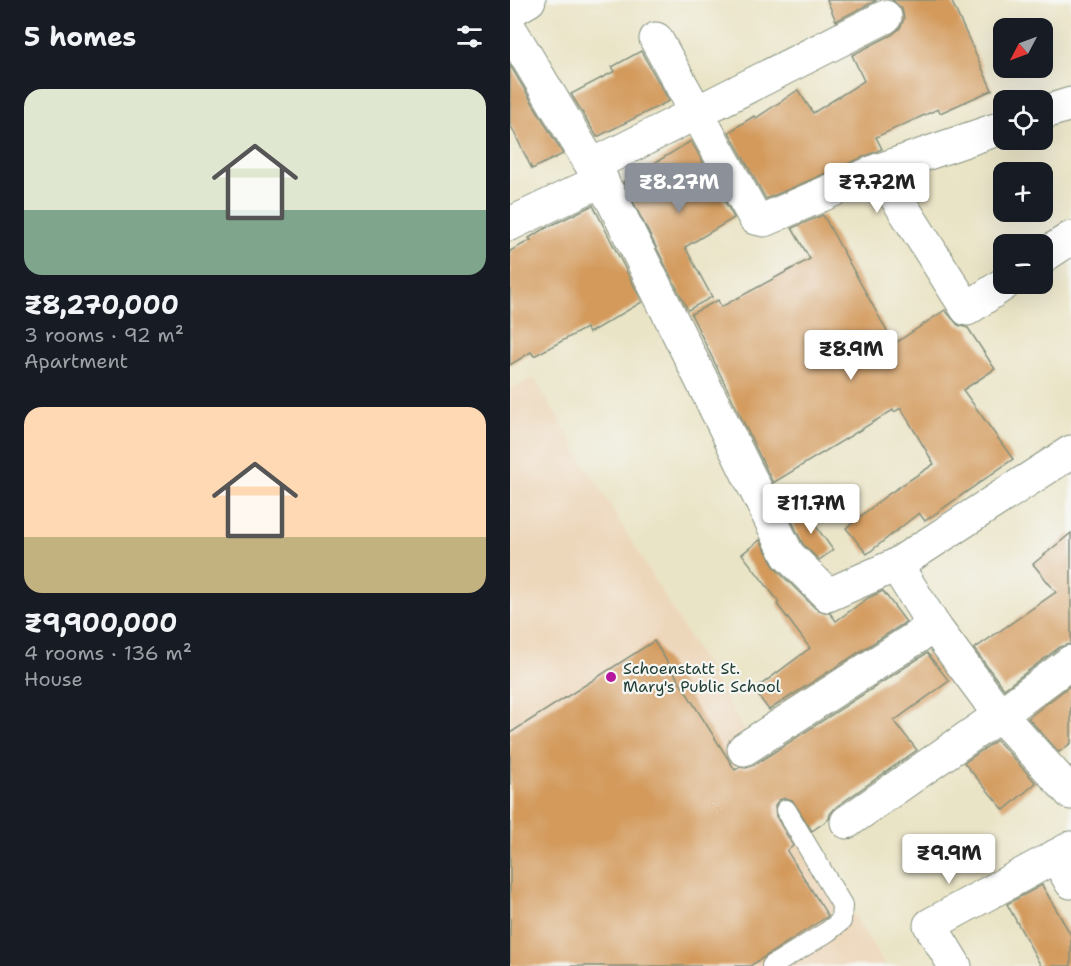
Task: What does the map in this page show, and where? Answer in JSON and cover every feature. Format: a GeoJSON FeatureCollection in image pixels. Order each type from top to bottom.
{"type":"FeatureCollection","features":[{"type":"Feature","properties":{"kind":"street"},"geometry":{"type":"LineString","coordinates":[[510,11],[529,0]]}},
{"type":"Feature","properties":{"kind":"street"},"geometry":{"type":"LineString","coordinates":[[510,224],[697,112],[885,17]]}},
{"type":"Feature","properties":{"kind":"street"},"geometry":{"type":"LineString","coordinates":[[510,29],[598,172],[788,555],[828,595],[896,565],[1071,452]]}},
{"type":"Feature","properties":{"kind":"street"},"geometry":{"type":"LineString","coordinates":[[656,39],[754,218],[764,220],[879,170],[993,131]]}},
{"type":"Feature","properties":{"kind":"street"},"geometry":{"type":"LineString","coordinates":[[1053,110],[1071,104]]}},
{"type":"Feature","properties":{"kind":"street"},"geometry":{"type":"LineString","coordinates":[[879,170],[967,309],[993,291]]}},
{"type":"Feature","properties":{"kind":"street"},"geometry":{"type":"LineString","coordinates":[[1053,250],[1071,238]]}},
{"type":"Feature","properties":{"kind":"street"},"geometry":{"type":"LineString","coordinates":[[896,565],[934,626],[1000,715],[1071,793]]}},
{"type":"Feature","properties":{"kind":"street"},"geometry":{"type":"LineString","coordinates":[[744,749],[934,626]]}},
{"type":"Feature","properties":{"kind":"street"},"geometry":{"type":"LineString","coordinates":[[847,822],[1000,715],[1071,662]]}},
{"type":"Feature","properties":{"kind":"street"},"geometry":{"type":"LineString","coordinates":[[956,966],[930,925],[1066,862]]}},
{"type":"Feature","properties":{"kind":"lane"},"geometry":{"type":"LineString","coordinates":[[772,966],[841,921],[842,905],[786,810]]}},
{"type":"Feature","properties":{"kind":"shaded area","name":"Schoenstatt St. Mary's Public School"},"geometry":{"type":"Polygon","coordinates":[[[534,378],[885,966],[510,966],[510,389],[534,378]]]}},
{"type":"Feature","properties":{"kind":"building"},"geometry":{"type":"Polygon","coordinates":[[[827,0],[877,0],[836,21],[827,0]]]}},
{"type":"Feature","properties":{"kind":"building"},"geometry":{"type":"Polygon","coordinates":[[[892,0],[951,0],[992,90],[940,113],[938,109],[876,137],[882,149],[766,199],[729,132],[754,116],[756,118],[798,90],[813,113],[864,81],[852,55],[900,28],[904,19],[902,9],[892,0]]]}},
{"type":"Feature","properties":{"kind":"building"},"geometry":{"type":"Polygon","coordinates":[[[641,51],[669,101],[597,137],[571,94],[615,71],[612,67],[641,51]]]}},
{"type":"Feature","properties":{"kind":"building"},"geometry":{"type":"Polygon","coordinates":[[[510,65],[563,154],[532,169],[510,124],[510,65]]]}},
{"type":"Feature","properties":{"kind":"building"},"geometry":{"type":"Polygon","coordinates":[[[691,141],[734,218],[685,247],[712,297],[688,310],[623,182],[691,141]]]}},
{"type":"Feature","properties":{"kind":"building"},"geometry":{"type":"Polygon","coordinates":[[[593,205],[642,302],[589,333],[586,328],[534,356],[531,352],[510,365],[510,251],[531,240],[529,238],[546,228],[593,205]]]}},
{"type":"Feature","properties":{"kind":"building"},"geometry":{"type":"Polygon","coordinates":[[[823,215],[894,344],[945,310],[958,325],[968,328],[995,369],[963,390],[1013,459],[925,521],[919,513],[867,554],[846,528],[887,495],[934,464],[901,408],[894,412],[893,410],[773,483],[691,314],[718,300],[721,307],[810,259],[792,228],[823,215]]]}},
{"type":"Feature","properties":{"kind":"building"},"geometry":{"type":"Polygon","coordinates":[[[803,508],[833,550],[819,560],[803,544],[790,517],[803,508]]]}},
{"type":"Feature","properties":{"kind":"building"},"geometry":{"type":"Polygon","coordinates":[[[1071,533],[1071,644],[1060,647],[1004,689],[974,649],[1056,592],[1033,564],[1071,533]]]}},
{"type":"Feature","properties":{"kind":"building"},"geometry":{"type":"Polygon","coordinates":[[[760,540],[775,568],[815,608],[824,613],[830,613],[836,621],[868,598],[883,591],[906,622],[769,710],[754,690],[810,648],[777,604],[779,602],[742,554],[760,540]]]}},
{"type":"Feature","properties":{"kind":"building","name":"Schoenstatt St. Mary's Public School"},"geometry":{"type":"Polygon","coordinates":[[[654,641],[735,770],[754,765],[927,653],[949,681],[894,721],[917,750],[836,807],[829,819],[812,831],[792,800],[785,798],[779,800],[775,805],[776,816],[793,846],[787,851],[828,916],[825,918],[750,966],[510,966],[510,733],[654,641]]]}},
{"type":"Feature","properties":{"kind":"building"},"geometry":{"type":"Polygon","coordinates":[[[1071,685],[1071,743],[1059,752],[1028,718],[1071,685]]]}},
{"type":"Feature","properties":{"kind":"building"},"geometry":{"type":"Polygon","coordinates":[[[997,740],[1036,783],[1004,810],[964,763],[997,740]]]}},
{"type":"Feature","properties":{"kind":"building"},"geometry":{"type":"Polygon","coordinates":[[[1042,885],[1071,935],[1071,966],[1041,966],[1007,904],[1042,885]]]}},
{"type":"Feature","properties":{"kind":"place","name":"Schoenstatt St. Mary's Public School"},"geometry":{"type":"Point","coordinates":[611,677]}}]}
